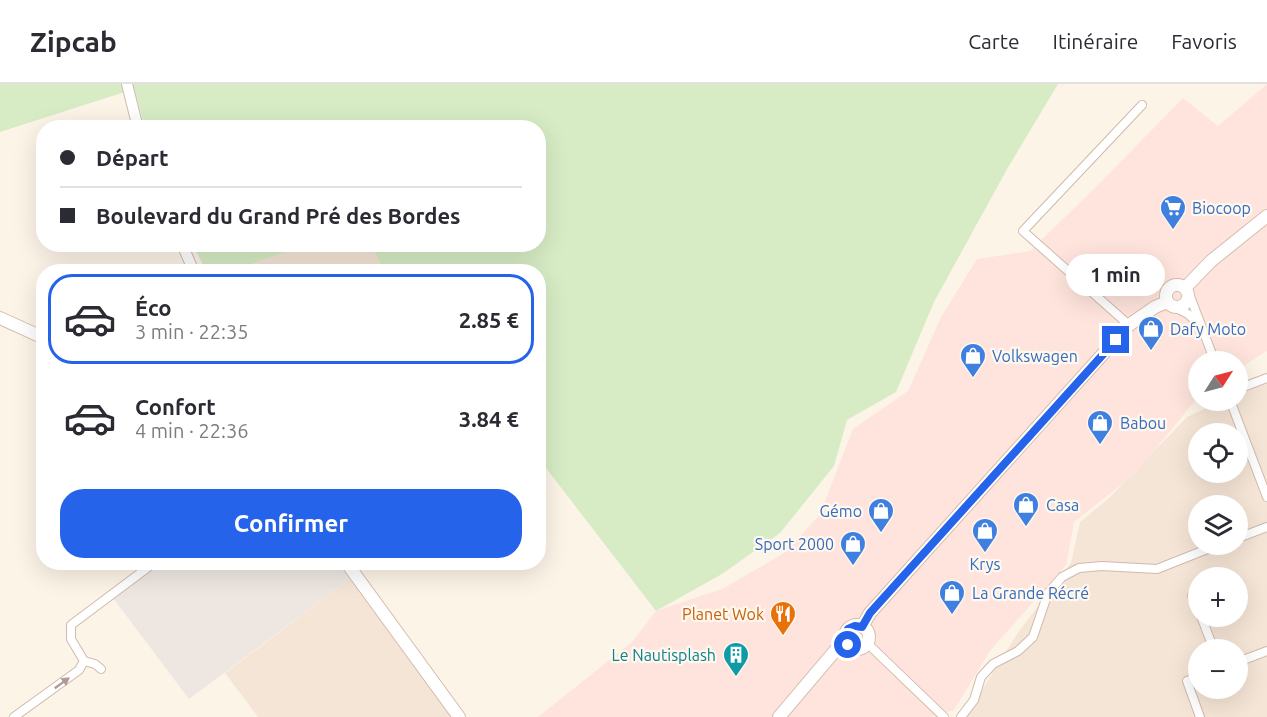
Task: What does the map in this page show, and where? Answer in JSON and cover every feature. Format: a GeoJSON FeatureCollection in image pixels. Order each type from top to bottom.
{"type":"FeatureCollection","features":[{"type":"Feature","properties":{"kind":"main road"},"geometry":{"type":"LineString","coordinates":[[1186,289],[1211,261],[1267,216]]}},
{"type":"Feature","properties":{"kind":"main road"},"geometry":{"type":"LineString","coordinates":[[1171,304],[1166,295],[1168,288],[1175,284],[1186,289]]}},
{"type":"Feature","properties":{"kind":"main road"},"geometry":{"type":"LineString","coordinates":[[862,627],[870,613],[1129,325],[1155,307],[1185,304],[1188,298],[1186,289]]}},
{"type":"Feature","properties":{"kind":"main road"},"geometry":{"type":"LineString","coordinates":[[0,318],[36,334]]}},
{"type":"Feature","properties":{"kind":"main road"},"geometry":{"type":"LineString","coordinates":[[352,570],[459,717]]}},
{"type":"Feature","properties":{"kind":"main road"},"geometry":{"type":"LineString","coordinates":[[779,717],[833,655],[851,627],[862,627],[867,632],[867,643],[861,648],[833,655]]}},
{"type":"Feature","properties":{"kind":"main road"},"geometry":{"type":"LineString","coordinates":[[845,639],[853,649]]}},
{"type":"Feature","properties":{"kind":"street"},"geometry":{"type":"LineString","coordinates":[[127,84],[136,120]]}},
{"type":"Feature","properties":{"kind":"street"},"geometry":{"type":"LineString","coordinates":[[1129,325],[1023,231],[1142,105]]}},
{"type":"Feature","properties":{"kind":"street"},"geometry":{"type":"LineString","coordinates":[[1186,289],[1211,351]]}},
{"type":"Feature","properties":{"kind":"street"},"geometry":{"type":"LineString","coordinates":[[1171,304],[1188,314],[1202,327]]}},
{"type":"Feature","properties":{"kind":"street"},"geometry":{"type":"LineString","coordinates":[[1248,385],[1267,378]]}},
{"type":"Feature","properties":{"kind":"street"},"geometry":{"type":"LineString","coordinates":[[1234,411],[1267,497]]}},
{"type":"Feature","properties":{"kind":"street"},"geometry":{"type":"LineString","coordinates":[[1248,534],[1267,527]]}},
{"type":"Feature","properties":{"kind":"street"},"geometry":{"type":"LineString","coordinates":[[961,717],[974,700],[981,677],[993,664],[1018,651],[1033,638],[1048,593],[1062,577],[1079,568],[1102,566],[1156,569],[1192,555]]}},
{"type":"Feature","properties":{"kind":"street"},"geometry":{"type":"LineString","coordinates":[[101,669],[95,664],[84,661],[71,639],[71,625],[144,570]]}},
{"type":"Feature","properties":{"kind":"street"},"geometry":{"type":"LineString","coordinates":[[867,643],[944,717]]}},
{"type":"Feature","properties":{"kind":"street"},"geometry":{"type":"LineString","coordinates":[[1248,658],[1267,651]]}},
{"type":"Feature","properties":{"kind":"street"},"geometry":{"type":"LineString","coordinates":[[14,717],[79,670],[84,661]]}},
{"type":"Feature","properties":{"kind":"street"},"geometry":{"type":"LineString","coordinates":[[1194,699],[1200,717]]}},
{"type":"Feature","properties":{"kind":"shaded area"},"geometry":{"type":"Polygon","coordinates":[[[1267,84],[1267,351],[1248,363],[1248,351],[1188,351],[1188,409],[1136,473],[1074,522],[1066,565],[990,651],[954,710],[931,717],[538,717],[632,642],[656,611],[722,589],[786,552],[820,514],[853,429],[908,391],[941,317],[977,259],[1030,251],[1183,98],[1218,126],[1267,84]]]}},
{"type":"Feature","properties":{"kind":"shaded area"},"geometry":{"type":"Polygon","coordinates":[[[284,252],[375,252],[381,264],[253,264],[284,252]]]}},
{"type":"Feature","properties":{"kind":"shaded area"},"geometry":{"type":"Polygon","coordinates":[[[1267,378],[1267,717],[965,717],[1019,631],[1071,563],[1080,522],[1109,498],[1187,417],[1200,411],[1248,411],[1248,387],[1267,378]]]}},
{"type":"Feature","properties":{"kind":"shaded area"},"geometry":{"type":"Polygon","coordinates":[[[151,570],[343,570],[350,579],[189,699],[113,598],[151,570]]]}},
{"type":"Feature","properties":{"kind":"shaded area"},"geometry":{"type":"Polygon","coordinates":[[[350,579],[451,717],[258,717],[225,673],[350,579]]]}},
{"type":"Feature","properties":{"kind":"green space"},"geometry":{"type":"Polygon","coordinates":[[[0,84],[1058,84],[1006,171],[934,302],[896,392],[847,420],[834,466],[780,533],[722,574],[656,611],[546,468],[546,264],[381,264],[375,252],[546,252],[546,120],[143,120],[134,89],[0,132],[0,84]]]}},
{"type":"Feature","properties":{"kind":"green space"},"geometry":{"type":"Polygon","coordinates":[[[196,252],[285,252],[252,264],[202,264],[196,252]]]}},
{"type":"Feature","properties":{"kind":"place","name":"Biocoop"},"geometry":{"type":"Point","coordinates":[1173,231]}},
{"type":"Feature","properties":{"kind":"place","name":"Dafy Moto"},"geometry":{"type":"Point","coordinates":[1151,352]}},
{"type":"Feature","properties":{"kind":"place","name":"Volkswagen"},"geometry":{"type":"Point","coordinates":[973,379]}},
{"type":"Feature","properties":{"kind":"place","name":"Babou"},"geometry":{"type":"Point","coordinates":[1100,446]}},
{"type":"Feature","properties":{"kind":"place","name":"Casa"},"geometry":{"type":"Point","coordinates":[1026,528]}},
{"type":"Feature","properties":{"kind":"place","name":"Gémo"},"geometry":{"type":"Point","coordinates":[881,534]}},
{"type":"Feature","properties":{"kind":"place","name":"Krys"},"geometry":{"type":"Point","coordinates":[985,554]}},
{"type":"Feature","properties":{"kind":"place","name":"Sport 2000"},"geometry":{"type":"Point","coordinates":[853,567]}},
{"type":"Feature","properties":{"kind":"place","name":"La Grande Récré"},"geometry":{"type":"Point","coordinates":[952,616]}},
{"type":"Feature","properties":{"kind":"place","name":"Planet Wok"},"geometry":{"type":"Point","coordinates":[783,637]}},
{"type":"Feature","properties":{"kind":"place","name":"Le Nautisplash"},"geometry":{"type":"Point","coordinates":[736,678]}},
{"type":"Feature","properties":{"kind":"route"},"geometry":{"type":"LineString","coordinates":[[848,645],[845,639],[848,629],[855,626],[862,627],[870,613],[1116,340]]}}]}
